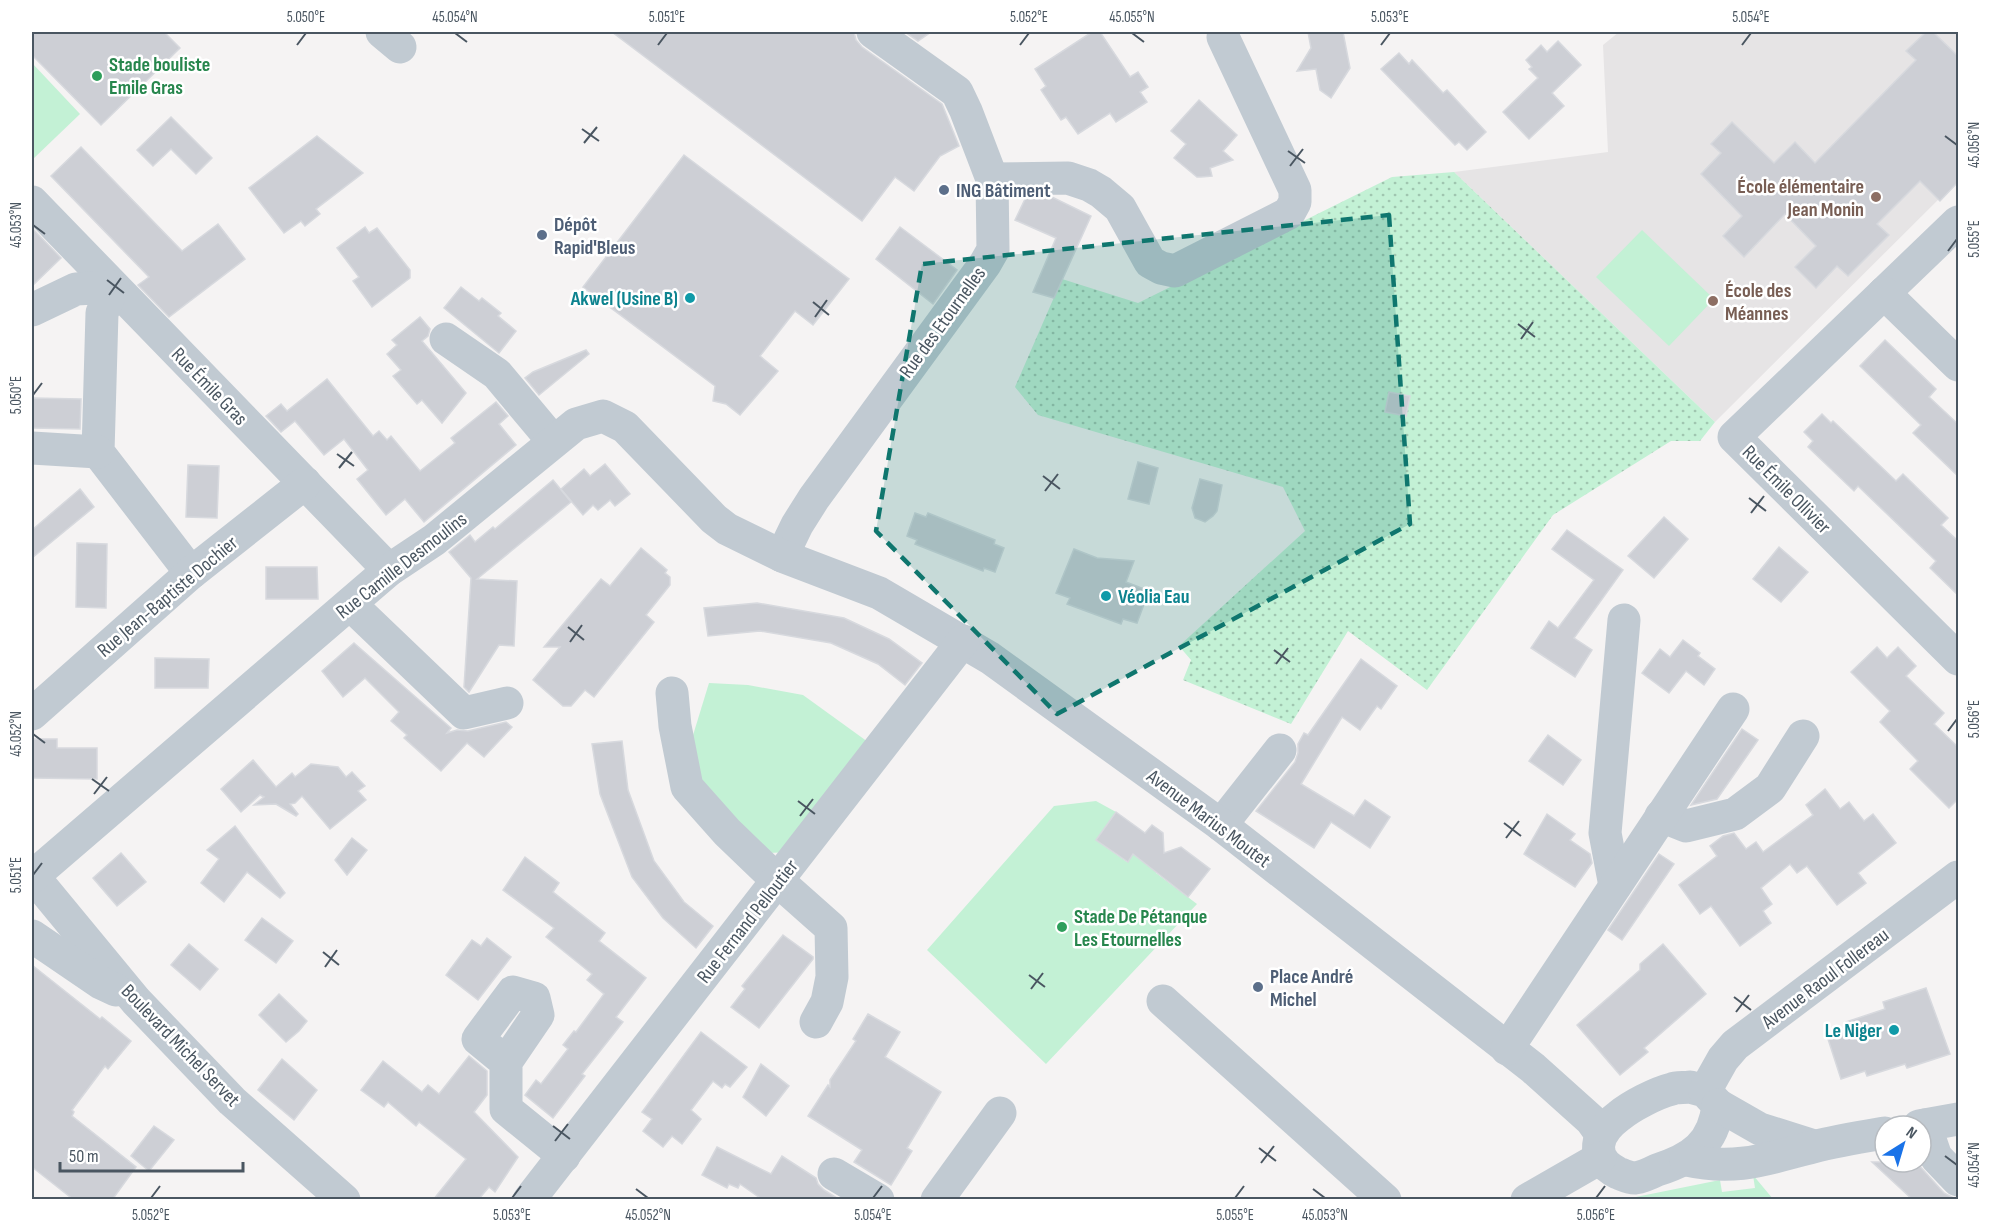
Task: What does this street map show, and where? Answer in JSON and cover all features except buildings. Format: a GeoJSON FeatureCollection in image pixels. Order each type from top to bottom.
{"type":"FeatureCollection","features":[{"type":"Feature","properties":{"kind":"street","name":"Rue des Etournelles"},"geometry":{"type":"LineString","coordinates":[[782,556],[796,525],[814,498],[993,250],[992,179],[957,92],[873,32]]}},
{"type":"Feature","properties":{"kind":"street"},"geometry":{"type":"LineString","coordinates":[[992,179],[1068,178],[1089,185],[1120,208],[1150,262],[1161,268],[1175,271],[1289,213],[1295,202],[1295,190],[1223,37]]}},
{"type":"Feature","properties":{"kind":"street","name":"Rue Émile Gras"},"geometry":{"type":"LineString","coordinates":[[32,202],[389,570]]}},
{"type":"Feature","properties":{"kind":"street","name":"Rue Émile Ollivier"},"geometry":{"type":"LineString","coordinates":[[1959,222],[1734,437],[1959,659]]}},
{"type":"Feature","properties":{"kind":"street"},"geometry":{"type":"LineString","coordinates":[[32,310],[76,290],[114,287],[102,314],[98,452],[191,573]]}},
{"type":"Feature","properties":{"kind":"street"},"geometry":{"type":"LineString","coordinates":[[1884,293],[1959,365]]}},
{"type":"Feature","properties":{"kind":"street"},"geometry":{"type":"LineString","coordinates":[[446,339],[497,374],[553,441]]}},
{"type":"Feature","properties":{"kind":"street","name":"Rue Camille Desmoulins"},"geometry":{"type":"LineString","coordinates":[[32,876],[389,570],[434,540],[576,424],[603,416],[625,427],[714,519],[727,529],[782,556]]}},
{"type":"Feature","properties":{"kind":"street"},"geometry":{"type":"LineString","coordinates":[[32,448],[98,452]]}},
{"type":"Feature","properties":{"kind":"street","name":"Rue Jean-Baptiste Dochier"},"geometry":{"type":"LineString","coordinates":[[32,714],[191,573],[305,483]]}},
{"type":"Feature","properties":{"kind":"street","name":"Avenue Marius Moutet"},"geometry":{"type":"LineString","coordinates":[[782,556],[879,593],[990,657],[1221,825],[1533,1068],[1591,1120],[1600,1146]]}},
{"type":"Feature","properties":{"kind":"street"},"geometry":{"type":"LineString","coordinates":[[350,604],[464,713],[507,703]]}},
{"type":"Feature","properties":{"kind":"street"},"geometry":{"type":"LineString","coordinates":[[1615,886],[1605,833],[1624,620]]}},
{"type":"Feature","properties":{"kind":"street","name":"Rue Fernand Pelloutier"},"geometry":{"type":"LineString","coordinates":[[529,1200],[963,640]]}},
{"type":"Feature","properties":{"kind":"street"},"geometry":{"type":"LineString","coordinates":[[672,693],[675,726],[687,787],[727,832],[831,928],[832,977],[827,1002],[816,1022]]}},
{"type":"Feature","properties":{"kind":"street"},"geometry":{"type":"LineString","coordinates":[[1507,1049],[1733,709]]}},
{"type":"Feature","properties":{"kind":"street"},"geometry":{"type":"LineString","coordinates":[[1661,816],[1686,826],[1735,814],[1770,788],[1803,736]]}},
{"type":"Feature","properties":{"kind":"street"},"geometry":{"type":"LineString","coordinates":[[1221,825],[1280,750]]}},
{"type":"Feature","properties":{"kind":"street","name":"Boulevard Michel Servet"},"geometry":{"type":"LineString","coordinates":[[32,876],[136,1001],[232,1101],[345,1200]]}},
{"type":"Feature","properties":{"kind":"street","name":"Avenue Raoul Follereau"},"geometry":{"type":"LineString","coordinates":[[1711,1098],[1723,1059],[1735,1045],[1959,878]]}},
{"type":"Feature","properties":{"kind":"street"},"geometry":{"type":"LineString","coordinates":[[32,936],[101,982],[136,1001]]}},
{"type":"Feature","properties":{"kind":"street"},"geometry":{"type":"LineString","coordinates":[[1162,1001],[1385,1200]]}},
{"type":"Feature","properties":{"kind":"street"},"geometry":{"type":"LineString","coordinates":[[506,1062],[506,1109],[564,1156]]}},
{"type":"Feature","properties":{"kind":"street"},"geometry":{"type":"LineString","coordinates":[[1527,1200],[1600,1146],[1611,1122],[1622,1113],[1673,1088],[1690,1087],[1760,1129],[1814,1146]]}},
{"type":"Feature","properties":{"kind":"street"},"geometry":{"type":"LineString","coordinates":[[1600,1146],[1610,1169],[1623,1176],[1635,1178],[1686,1160],[1703,1144],[1712,1131],[1716,1121],[1711,1098]]}},
{"type":"Feature","properties":{"kind":"street"},"geometry":{"type":"LineString","coordinates":[[937,1200],[1000,1113]]}},
{"type":"Feature","properties":{"kind":"street"},"geometry":{"type":"LineString","coordinates":[[1933,1123],[1959,1119]]}},
{"type":"Feature","properties":{"kind":"street"},"geometry":{"type":"LineString","coordinates":[[1686,1160],[1710,1165],[1758,1162],[1814,1146],[1873,1135]]}},
{"type":"Feature","properties":{"kind":"street"},"geometry":{"type":"LineString","coordinates":[[1933,1150],[1936,1157],[1959,1180]]}},
{"type":"Feature","properties":{"kind":"street"},"geometry":{"type":"LineString","coordinates":[[834,1174],[878,1200]]}},
{"type":"Feature","properties":{"kind":"highlighted area"},"geometry":{"type":"Polygon","coordinates":[[[1389,215],[1410,524],[1057,714],[876,531],[922,264],[1389,215]]]}},
{"type":"Feature","properties":{"kind":"shaded area","name":"École des Méannes"},"geometry":{"type":"Polygon","coordinates":[[[1619,32],[1958,32],[1958,180],[1715,422],[1454,172],[1608,152],[1603,45],[1619,32]]]}},
{"type":"Feature","properties":{"kind":"green space"},"geometry":{"type":"Polygon","coordinates":[[[32,63],[80,114],[32,160],[32,63]]]}},
{"type":"Feature","properties":{"kind":"green space"},"geometry":{"type":"Polygon","coordinates":[[[1454,172],[1715,422],[1700,441],[1671,441],[1553,515],[1427,690],[1348,631],[1291,724],[1183,680],[1191,660],[1179,646],[1305,531],[1283,487],[1038,415],[1015,387],[1062,279],[1138,303],[1392,177],[1454,172]]]}},
{"type":"Feature","properties":{"kind":"green space"},"geometry":{"type":"Polygon","coordinates":[[[1642,230],[1714,299],[1669,346],[1596,277],[1642,230]]]}},
{"type":"Feature","properties":{"kind":"green space"},"geometry":{"type":"Polygon","coordinates":[[[709,683],[748,685],[803,695],[868,742],[794,852],[767,853],[703,795],[690,745],[709,683]]]}},
{"type":"Feature","properties":{"kind":"green space","name":"Stade De Pétanque Les Etournelles"},"geometry":{"type":"Polygon","coordinates":[[[1096,801],[1116,812],[1096,840],[1127,862],[1141,843],[1164,861],[1156,873],[1197,904],[1046,1064],[927,950],[1054,806],[1096,801]]]}},
{"type":"Feature","properties":{"kind":"green space"},"geometry":{"type":"Polygon","coordinates":[[[1753,1175],[1773,1199],[1621,1200],[1720,1180],[1722,1192],[1755,1188],[1753,1175]]]}},
{"type":"Feature","properties":{"kind":"place","name":"Stade bouliste Emile Gras"},"geometry":{"type":"Point","coordinates":[97,76]}},
{"type":"Feature","properties":{"kind":"place","name":"ING Bâtiment"},"geometry":{"type":"Point","coordinates":[944,190]}},
{"type":"Feature","properties":{"kind":"place","name":"École élémentaire Jean Monin"},"geometry":{"type":"Point","coordinates":[1876,197]}},
{"type":"Feature","properties":{"kind":"place","name":"Dépôt Rapid'Bleus"},"geometry":{"type":"Point","coordinates":[542,235]}},
{"type":"Feature","properties":{"kind":"place","name":"Akwel (Usine B)"},"geometry":{"type":"Point","coordinates":[690,298]}},
{"type":"Feature","properties":{"kind":"place","name":"École des Méannes"},"geometry":{"type":"Point","coordinates":[1713,301]}},
{"type":"Feature","properties":{"kind":"place","name":"Véolia Eau"},"geometry":{"type":"Point","coordinates":[1106,596]}},
{"type":"Feature","properties":{"kind":"place","name":"Stade De Pétanque Les Etournelles"},"geometry":{"type":"Point","coordinates":[1062,927]}},
{"type":"Feature","properties":{"kind":"place","name":"Place André Michel"},"geometry":{"type":"Point","coordinates":[1258,987]}},
{"type":"Feature","properties":{"kind":"place","name":"Le Niger"},"geometry":{"type":"Point","coordinates":[1894,1030]}}]}
